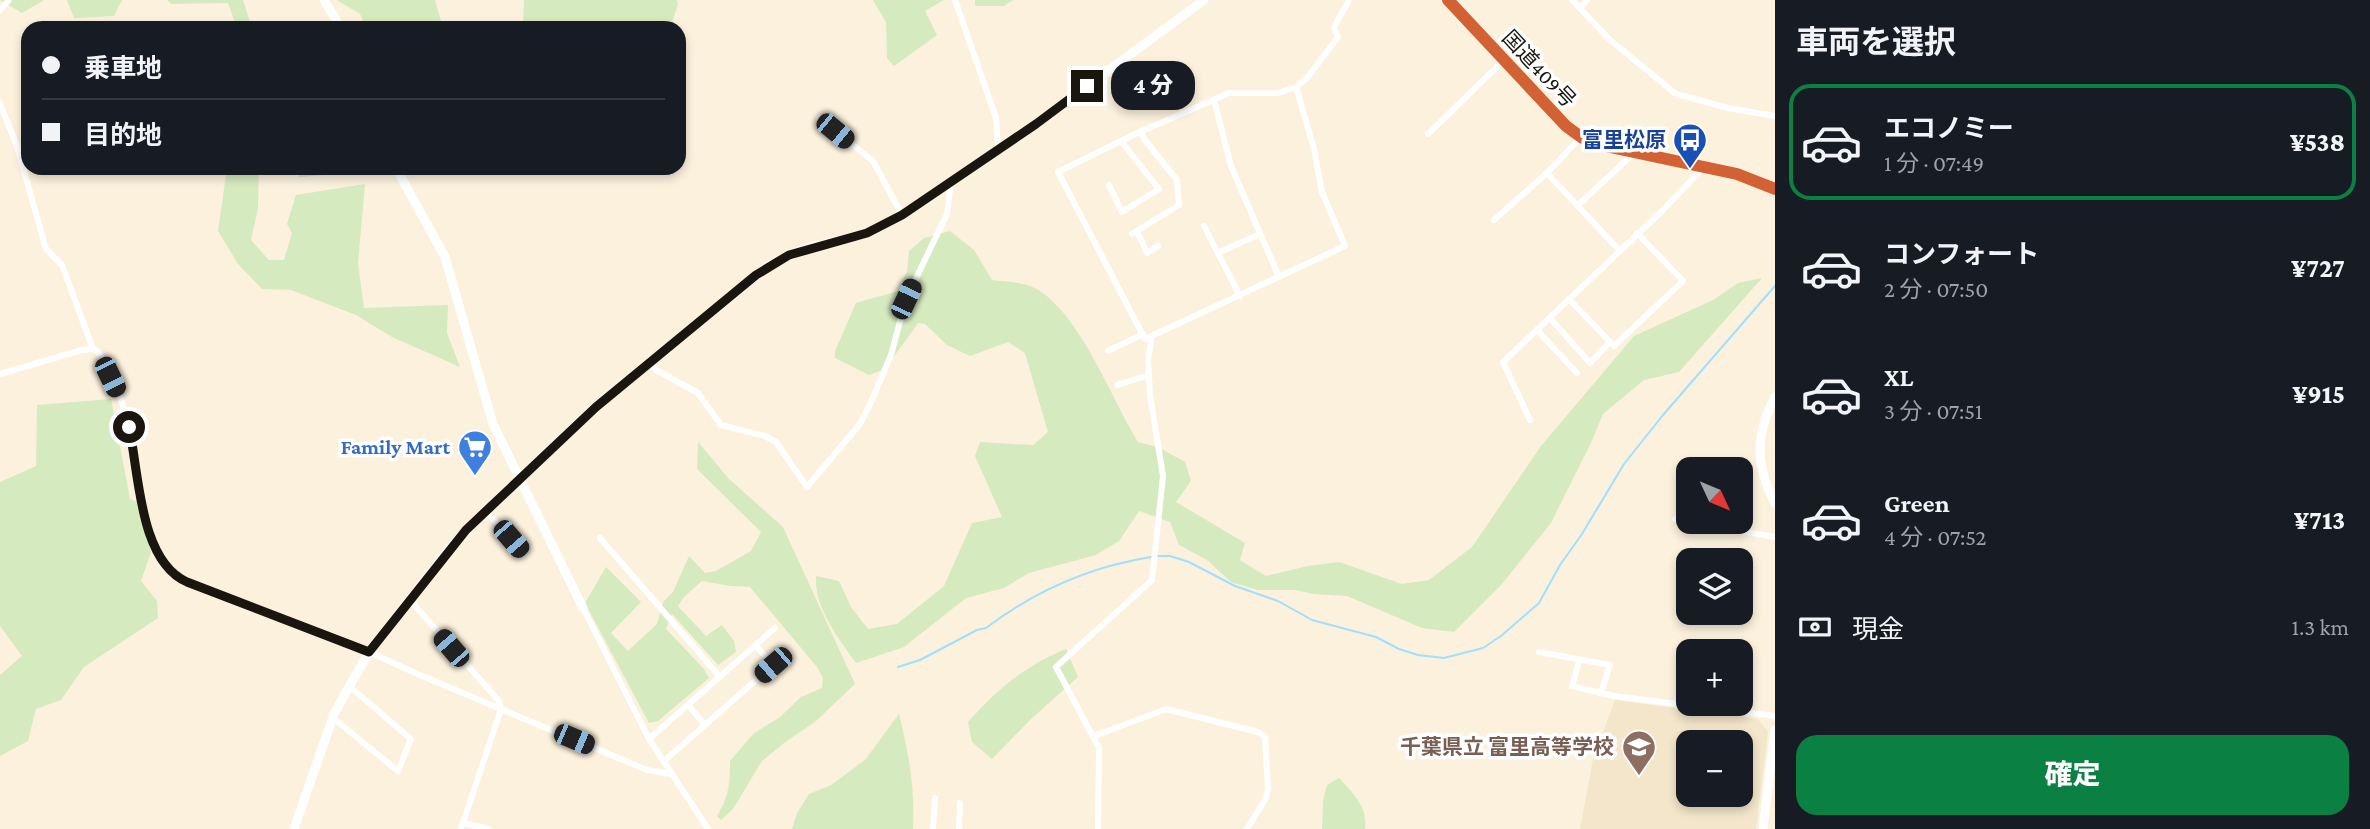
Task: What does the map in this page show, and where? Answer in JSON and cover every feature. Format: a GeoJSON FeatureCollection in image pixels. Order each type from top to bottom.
{"type":"FeatureCollection","features":[{"type":"Feature","properties":{"kind":"highway","name":"国道409号"},"geometry":{"type":"LineString","coordinates":[[1448,0],[1566,125],[1581,137],[1596,144],[1737,174],[1774,187]]}},
{"type":"Feature","properties":{"kind":"street"},"geometry":{"type":"LineString","coordinates":[[0,10],[9,0]]}},
{"type":"Feature","properties":{"kind":"street"},"geometry":{"type":"LineString","coordinates":[[324,0],[337,21]]}},
{"type":"Feature","properties":{"kind":"street"},"geometry":{"type":"LineString","coordinates":[[955,0],[996,118],[998,150]]}},
{"type":"Feature","properties":{"kind":"street"},"geometry":{"type":"LineString","coordinates":[[294,829],[333,718],[369,652],[449,549],[596,407],[756,275],[777,261],[815,246],[867,233],[902,215],[998,150],[1204,0]]}},
{"type":"Feature","properties":{"kind":"street"},"geometry":{"type":"LineString","coordinates":[[1296,87],[1314,149],[1322,192],[1345,246],[1146,340],[1058,172],[1141,131],[1229,93],[1278,93],[1296,87],[1307,78],[1338,37],[1334,27],[1349,0]]}},
{"type":"Feature","properties":{"kind":"street"},"geometry":{"type":"LineString","coordinates":[[1572,0],[1610,40],[1676,93],[1728,108],[1775,116]]}},
{"type":"Feature","properties":{"kind":"street"},"geometry":{"type":"LineString","coordinates":[[1580,8],[1587,0]]}},
{"type":"Feature","properties":{"kind":"street"},"geometry":{"type":"LineString","coordinates":[[1428,134],[1504,60]]}},
{"type":"Feature","properties":{"kind":"street"},"geometry":{"type":"LineString","coordinates":[[1214,100],[1230,166],[1279,277]]}},
{"type":"Feature","properties":{"kind":"street"},"geometry":{"type":"LineString","coordinates":[[0,104],[21,160]]}},
{"type":"Feature","properties":{"kind":"street"},"geometry":{"type":"LineString","coordinates":[[819,118],[873,161],[902,215]]}},
{"type":"Feature","properties":{"kind":"street"},"geometry":{"type":"LineString","coordinates":[[1141,131],[1144,139],[1177,180],[1178,205],[1135,232],[1147,253],[1158,246]]}},
{"type":"Feature","properties":{"kind":"street"},"geometry":{"type":"LineString","coordinates":[[1494,220],[1547,173],[1581,137]]}},
{"type":"Feature","properties":{"kind":"street"},"geometry":{"type":"LineString","coordinates":[[1109,185],[1122,212],[1159,189],[1121,141]]}},
{"type":"Feature","properties":{"kind":"street"},"geometry":{"type":"LineString","coordinates":[[1577,205],[1635,152]]}},
{"type":"Feature","properties":{"kind":"street"},"geometry":{"type":"LineString","coordinates":[[1530,420],[1503,362],[1662,211],[1704,167]]}},
{"type":"Feature","properties":{"kind":"street"},"geometry":{"type":"LineString","coordinates":[[1547,173],[1619,250]]}},
{"type":"Feature","properties":{"kind":"street"},"geometry":{"type":"LineString","coordinates":[[25,175],[46,249],[62,265],[93,349],[100,356],[121,398],[147,530],[157,551],[174,575],[369,652],[647,770],[671,774]]}},
{"type":"Feature","properties":{"kind":"street"},"geometry":{"type":"LineString","coordinates":[[400,175],[444,257],[493,424],[649,739],[708,829]]}},
{"type":"Feature","properties":{"kind":"street"},"geometry":{"type":"LineString","coordinates":[[649,363],[656,370],[698,393],[721,425],[765,436],[776,442],[807,487],[860,424],[872,400],[891,355],[906,299],[947,214],[951,182]]}},
{"type":"Feature","properties":{"kind":"street"},"geometry":{"type":"LineString","coordinates":[[1204,226],[1240,296]]}},
{"type":"Feature","properties":{"kind":"street"},"geometry":{"type":"LineString","coordinates":[[1569,299],[1614,346],[1683,281],[1637,233]]}},
{"type":"Feature","properties":{"kind":"street"},"geometry":{"type":"LineString","coordinates":[[1218,253],[1260,234]]}},
{"type":"Feature","properties":{"kind":"street"},"geometry":{"type":"LineString","coordinates":[[1550,318],[1590,363],[1610,342]]}},
{"type":"Feature","properties":{"kind":"street"},"geometry":{"type":"LineString","coordinates":[[1537,330],[1577,373]]}},
{"type":"Feature","properties":{"kind":"street"},"geometry":{"type":"LineString","coordinates":[[1108,352],[1143,334]]}},
{"type":"Feature","properties":{"kind":"street"},"geometry":{"type":"LineString","coordinates":[[1098,829],[1099,748],[1056,667],[1152,580],[1163,476],[1154,430],[1149,374],[1148,360],[1152,337]]}},
{"type":"Feature","properties":{"kind":"street"},"geometry":{"type":"LineString","coordinates":[[0,374],[93,349]]}},
{"type":"Feature","properties":{"kind":"street"},"geometry":{"type":"LineString","coordinates":[[1118,385],[1149,374]]}},
{"type":"Feature","properties":{"kind":"street"},"geometry":{"type":"LineString","coordinates":[[1775,397],[1764,418],[1759,455],[1768,489],[1775,503]]}},
{"type":"Feature","properties":{"kind":"street"},"geometry":{"type":"LineString","coordinates":[[486,511],[524,554]]}},
{"type":"Feature","properties":{"kind":"street"},"geometry":{"type":"LineString","coordinates":[[1754,533],[1775,537]]}},
{"type":"Feature","properties":{"kind":"street"},"geometry":{"type":"LineString","coordinates":[[600,538],[720,677]]}},
{"type":"Feature","properties":{"kind":"street"},"geometry":{"type":"LineString","coordinates":[[410,600],[499,701],[500,709],[462,826],[489,829]]}},
{"type":"Feature","properties":{"kind":"street"},"geometry":{"type":"LineString","coordinates":[[649,739],[775,628]]}},
{"type":"Feature","properties":{"kind":"street"},"geometry":{"type":"LineString","coordinates":[[756,646],[773,665]]}},
{"type":"Feature","properties":{"kind":"street"},"geometry":{"type":"LineString","coordinates":[[664,761],[788,652]]}},
{"type":"Feature","properties":{"kind":"street"},"geometry":{"type":"LineString","coordinates":[[1539,652],[1610,665],[1601,693]]}},
{"type":"Feature","properties":{"kind":"street"},"geometry":{"type":"LineString","coordinates":[[1579,661],[1572,686],[1601,693],[1775,716]]}},
{"type":"Feature","properties":{"kind":"street"},"geometry":{"type":"LineString","coordinates":[[333,718],[398,771],[411,739],[349,686]]}},
{"type":"Feature","properties":{"kind":"street"},"geometry":{"type":"LineString","coordinates":[[688,705],[705,725]]}},
{"type":"Feature","properties":{"kind":"street"},"geometry":{"type":"LineString","coordinates":[[1094,736],[1166,709],[1258,732],[1265,737],[1268,789],[1247,829]]}},
{"type":"Feature","properties":{"kind":"street"},"geometry":{"type":"LineString","coordinates":[[1763,829],[1775,730]]}},
{"type":"Feature","properties":{"kind":"street"},"geometry":{"type":"LineString","coordinates":[[933,829],[935,798]]}},
{"type":"Feature","properties":{"kind":"street"},"geometry":{"type":"LineString","coordinates":[[959,829],[960,803]]}},
{"type":"Feature","properties":{"kind":"shaded area","name":"千葉県立 富里高等学校"},"geometry":{"type":"Polygon","coordinates":[[[1615,700],[1676,708],[1676,716],[1735,716],[1758,719],[1768,732],[1756,829],[1580,829],[1593,759],[1615,700]]]}},
{"type":"Feature","properties":{"kind":"green space"},"geometry":{"type":"Polygon","coordinates":[[[0,0],[44,0],[22,13],[0,0]]]}},
{"type":"Feature","properties":{"kind":"green space"},"geometry":{"type":"Polygon","coordinates":[[[67,0],[122,0],[114,16],[74,18],[67,0]]]}},
{"type":"Feature","properties":{"kind":"green space"},"geometry":{"type":"Polygon","coordinates":[[[167,0],[243,0],[250,21],[234,21],[228,3],[171,4],[167,0]]]}},
{"type":"Feature","properties":{"kind":"green space"},"geometry":{"type":"Polygon","coordinates":[[[337,0],[435,0],[441,21],[363,21],[360,14],[337,0]]]}},
{"type":"Feature","properties":{"kind":"green space"},"geometry":{"type":"Polygon","coordinates":[[[524,0],[677,0],[678,4],[672,21],[523,21],[524,0]]]}},
{"type":"Feature","properties":{"kind":"green space"},"geometry":{"type":"Polygon","coordinates":[[[873,0],[944,0],[925,11],[937,35],[894,66],[887,58],[886,22],[873,0]]]}},
{"type":"Feature","properties":{"kind":"green space"},"geometry":{"type":"Polygon","coordinates":[[[975,0],[1013,0],[1004,6],[975,6],[975,0]]]}},
{"type":"Feature","properties":{"kind":"green space"},"geometry":{"type":"Polygon","coordinates":[[[226,175],[259,175],[258,208],[251,240],[269,260],[284,260],[292,233],[287,224],[296,195],[365,184],[358,263],[364,308],[448,305],[447,333],[460,367],[392,337],[356,315],[291,290],[262,289],[238,264],[218,231],[226,175]]]}},
{"type":"Feature","properties":{"kind":"green space"},"geometry":{"type":"Polygon","coordinates":[[[950,231],[974,250],[992,280],[1030,286],[1055,304],[1095,360],[1138,442],[1158,447],[1185,462],[1191,481],[1176,502],[1245,543],[1240,560],[1266,576],[1339,562],[1402,584],[1429,580],[1472,547],[1541,446],[1634,336],[1713,300],[1738,283],[1762,278],[1679,372],[1644,380],[1603,414],[1551,523],[1502,584],[1454,632],[1422,628],[1347,596],[1296,590],[1258,590],[1231,582],[1207,560],[1179,545],[1170,522],[1139,511],[1119,541],[1096,555],[1029,573],[1004,588],[966,598],[904,647],[856,663],[823,611],[816,588],[816,576],[839,581],[851,607],[868,629],[897,624],[944,586],[972,523],[1002,517],[975,456],[980,442],[1033,445],[1048,432],[1025,353],[1008,342],[970,356],[947,345],[925,324],[918,323],[885,369],[869,375],[835,358],[835,351],[856,303],[898,291],[907,271],[909,251],[924,238],[950,231]]]}},
{"type":"Feature","properties":{"kind":"green space"},"geometry":{"type":"Polygon","coordinates":[[[111,399],[130,499],[137,502],[151,552],[141,581],[157,601],[158,618],[84,667],[61,700],[36,709],[28,741],[0,756],[0,675],[22,656],[0,626],[0,482],[36,466],[37,405],[111,399]]]}},
{"type":"Feature","properties":{"kind":"green space"},"geometry":{"type":"Polygon","coordinates":[[[698,442],[729,479],[783,527],[855,684],[816,721],[762,761],[733,809],[721,820],[717,816],[728,790],[730,761],[753,734],[780,717],[801,697],[822,688],[823,678],[817,667],[750,587],[702,581],[678,606],[706,636],[722,625],[734,641],[736,652],[718,665],[672,614],[666,629],[704,669],[709,678],[658,721],[649,723],[585,603],[606,567],[641,602],[611,633],[628,651],[657,624],[663,602],[673,592],[689,556],[705,573],[716,571],[751,551],[761,532],[697,469],[698,442]]]}},
{"type":"Feature","properties":{"kind":"green space"},"geometry":{"type":"Polygon","coordinates":[[[1066,649],[1078,677],[992,759],[972,742],[968,722],[989,699],[1012,680],[1051,655],[1066,649]]]}},
{"type":"Feature","properties":{"kind":"green space"},"geometry":{"type":"Polygon","coordinates":[[[899,714],[910,771],[913,829],[792,829],[797,813],[809,794],[831,785],[865,760],[899,714]]]}},
{"type":"Feature","properties":{"kind":"green space"},"geometry":{"type":"Polygon","coordinates":[[[1339,778],[1362,807],[1365,829],[1322,829],[1323,801],[1327,785],[1339,778]]]}},
{"type":"Feature","properties":{"kind":"waterway"},"geometry":{"type":"LineString","coordinates":[[1156,556],[1170,556],[1189,562],[1235,586],[1278,601],[1312,620],[1376,637],[1418,655],[1444,658],[1483,648],[1539,603],[1624,464],[1775,286]]}},
{"type":"Feature","properties":{"kind":"waterway"},"geometry":{"type":"LineString","coordinates":[[898,667],[920,660],[977,630],[986,628],[1024,602],[1064,582],[1106,567],[1151,557]]}},
{"type":"Feature","properties":{"kind":"place","name":"富里松原"},"geometry":{"type":"Point","coordinates":[1690,170]}},
{"type":"Feature","properties":{"kind":"place","name":"Family Mart"},"geometry":{"type":"Point","coordinates":[475,477]}},
{"type":"Feature","properties":{"kind":"place","name":"千葉県立 富里高等学校"},"geometry":{"type":"Point","coordinates":[1639,777]}},
{"type":"Feature","properties":{"kind":"route"},"geometry":{"type":"LineString","coordinates":[[129,427],[147,530],[157,551],[174,575],[369,652],[466,530],[596,407],[756,275],[789,255],[867,233],[902,215],[1087,86]]}}]}
